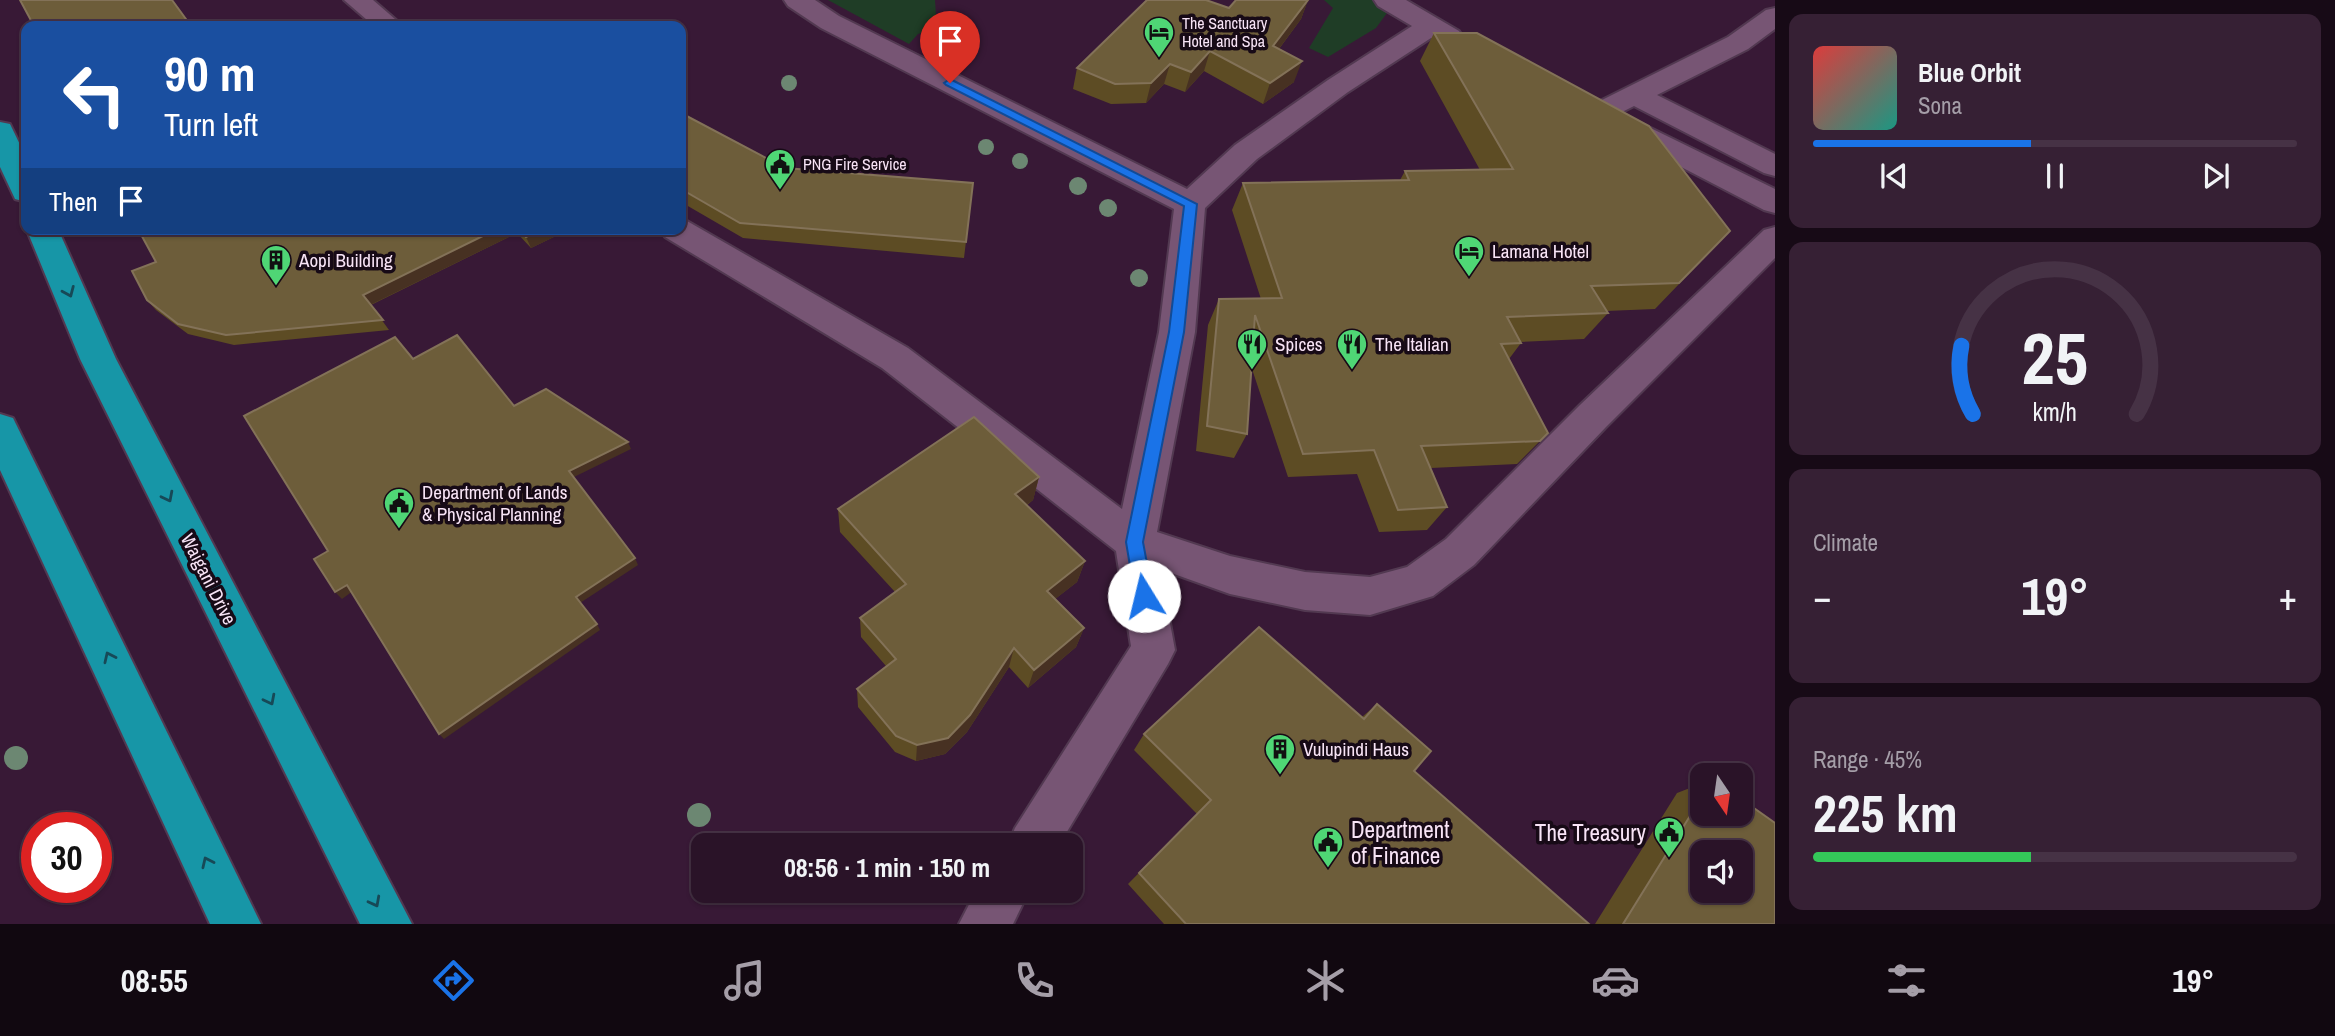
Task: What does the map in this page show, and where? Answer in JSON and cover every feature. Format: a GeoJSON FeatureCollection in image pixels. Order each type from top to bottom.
{"type":"FeatureCollection","features":[{"type":"Feature","properties":{"kind":"highway"},"geometry":{"type":"LineString","coordinates":[[0,131],[21,180]]}},
{"type":"Feature","properties":{"kind":"highway","name":"Waigani Drive"},"geometry":{"type":"LineString","coordinates":[[45,235],[98,359],[387,924]]}},
{"type":"Feature","properties":{"kind":"highway"},"geometry":{"type":"LineString","coordinates":[[0,429],[236,924]]}},
{"type":"Feature","properties":{"kind":"street"},"geometry":{"type":"LineString","coordinates":[[357,0],[384,21]]}},
{"type":"Feature","properties":{"kind":"street"},"geometry":{"type":"LineString","coordinates":[[797,0],[830,22],[1190,204]]}},
{"type":"Feature","properties":{"kind":"street"},"geometry":{"type":"LineString","coordinates":[[1387,0],[1430,27],[1478,52]]}},
{"type":"Feature","properties":{"kind":"street"},"geometry":{"type":"LineString","coordinates":[[1775,16],[1763,39],[1636,96],[1586,107],[1775,202]]}},
{"type":"Feature","properties":{"kind":"street"},"geometry":{"type":"LineString","coordinates":[[1039,833],[1153,650],[1135,542],[1177,332],[1190,204],[1256,145],[1338,86],[1430,27]]}},
{"type":"Feature","properties":{"kind":"street"},"geometry":{"type":"LineString","coordinates":[[1636,96],[1775,166]]}},
{"type":"Feature","properties":{"kind":"street"},"geometry":{"type":"LineString","coordinates":[[686,235],[895,358],[1135,542],[1230,575],[1305,591],[1370,596],[1418,583],[1460,552],[1611,397],[1775,238]]}},
{"type":"Feature","properties":{"kind":"street"},"geometry":{"type":"LineString","coordinates":[[984,924],[997,903]]}},
{"type":"Feature","properties":{"kind":"green space"},"geometry":{"type":"Polygon","coordinates":[[[828,0],[935,0],[941,27],[918,34],[909,44],[828,0]]]}},
{"type":"Feature","properties":{"kind":"green space"},"geometry":{"type":"Polygon","coordinates":[[[1324,0],[1374,0],[1387,13],[1376,28],[1328,57],[1309,48],[1333,8],[1324,0]]]}},
{"type":"Feature","properties":{"kind":"building"},"geometry":{"type":"Polygon","coordinates":[[[20,0],[172,0],[187,21],[31,21],[20,0]]]}},
{"type":"Feature","properties":{"kind":"building"},"geometry":{"type":"Polygon","coordinates":[[[1147,0],[1206,0],[1229,8],[1236,0],[1308,0],[1273,46],[1302,61],[1270,83],[1210,51],[1191,72],[1170,64],[1151,83],[1115,84],[1077,68],[1147,0]]]}},
{"type":"Feature","properties":{"kind":"building","name":"Lamana Hotel"},"geometry":{"type":"Polygon","coordinates":[[[1434,33],[1477,33],[1649,126],[1730,231],[1679,283],[1591,286],[1608,313],[1507,317],[1521,343],[1501,344],[1548,433],[1540,441],[1421,446],[1447,507],[1398,510],[1374,450],[1303,454],[1255,315],[1247,434],[1207,426],[1219,299],[1282,298],[1243,183],[1409,180],[1405,171],[1513,169],[1434,33]]]}},
{"type":"Feature","properties":{"kind":"building","name":"PNG Fire Service"},"geometry":{"type":"Polygon","coordinates":[[[686,116],[785,168],[973,183],[966,242],[740,223],[686,192],[686,116]]]}},
{"type":"Feature","properties":{"kind":"building","name":"Aopi Building"},"geometry":{"type":"Polygon","coordinates":[[[141,235],[485,235],[363,295],[383,320],[226,335],[178,324],[147,300],[132,271],[156,262],[141,235]]]}},
{"type":"Feature","properties":{"kind":"building"},"geometry":{"type":"Polygon","coordinates":[[[457,335],[514,406],[546,389],[628,442],[569,471],[635,558],[576,597],[597,624],[439,734],[347,585],[335,592],[314,559],[328,551],[244,416],[395,337],[413,359],[457,335]]]}},
{"type":"Feature","properties":{"kind":"building"},"geometry":{"type":"Polygon","coordinates":[[[974,417],[1039,477],[1015,494],[1085,561],[1047,591],[1084,628],[1034,670],[1014,648],[970,715],[948,738],[917,745],[896,736],[857,689],[896,659],[860,618],[906,584],[838,509],[974,417]]]}},
{"type":"Feature","properties":{"kind":"building","name":"Vulupindi Haus"},"geometry":{"type":"Polygon","coordinates":[[[1259,627],[1364,719],[1377,704],[1431,751],[1414,771],[1589,924],[1186,924],[1139,873],[1211,800],[1144,734],[1259,627]]]}},
{"type":"Feature","properties":{"kind":"building"},"geometry":{"type":"Polygon","coordinates":[[[1754,808],[1775,823],[1775,924],[1623,924],[1690,816],[1690,826],[1754,826],[1754,808]]]}},
{"type":"Feature","properties":{"kind":"place","name":"The Sanctuary Hotel and Spa"},"geometry":{"type":"Point","coordinates":[1159,59]}},
{"type":"Feature","properties":{"kind":"place","name":"PNG Fire Service"},"geometry":{"type":"Point","coordinates":[780,191]}},
{"type":"Feature","properties":{"kind":"place","name":"Lamana Hotel"},"geometry":{"type":"Point","coordinates":[1469,278]}},
{"type":"Feature","properties":{"kind":"place","name":"Aopi Building"},"geometry":{"type":"Point","coordinates":[276,287]}},
{"type":"Feature","properties":{"kind":"place","name":"Spices"},"geometry":{"type":"Point","coordinates":[1252,371]}},
{"type":"Feature","properties":{"kind":"place","name":"The Italian"},"geometry":{"type":"Point","coordinates":[1352,371]}},
{"type":"Feature","properties":{"kind":"place","name":"Department of Lands & Physical Planning"},"geometry":{"type":"Point","coordinates":[399,530]}},
{"type":"Feature","properties":{"kind":"place","name":"Vulupindi Haus"},"geometry":{"type":"Point","coordinates":[1280,776]}},
{"type":"Feature","properties":{"kind":"place","name":"The Treasury"},"geometry":{"type":"Point","coordinates":[1669,859]}},
{"type":"Feature","properties":{"kind":"place","name":"Department of Finance"},"geometry":{"type":"Point","coordinates":[1328,869]}},
{"type":"Feature","properties":{"kind":"route"},"geometry":{"type":"LineString","coordinates":[[950,83],[1190,204],[1177,332],[1135,542],[1144,596]]}}]}
